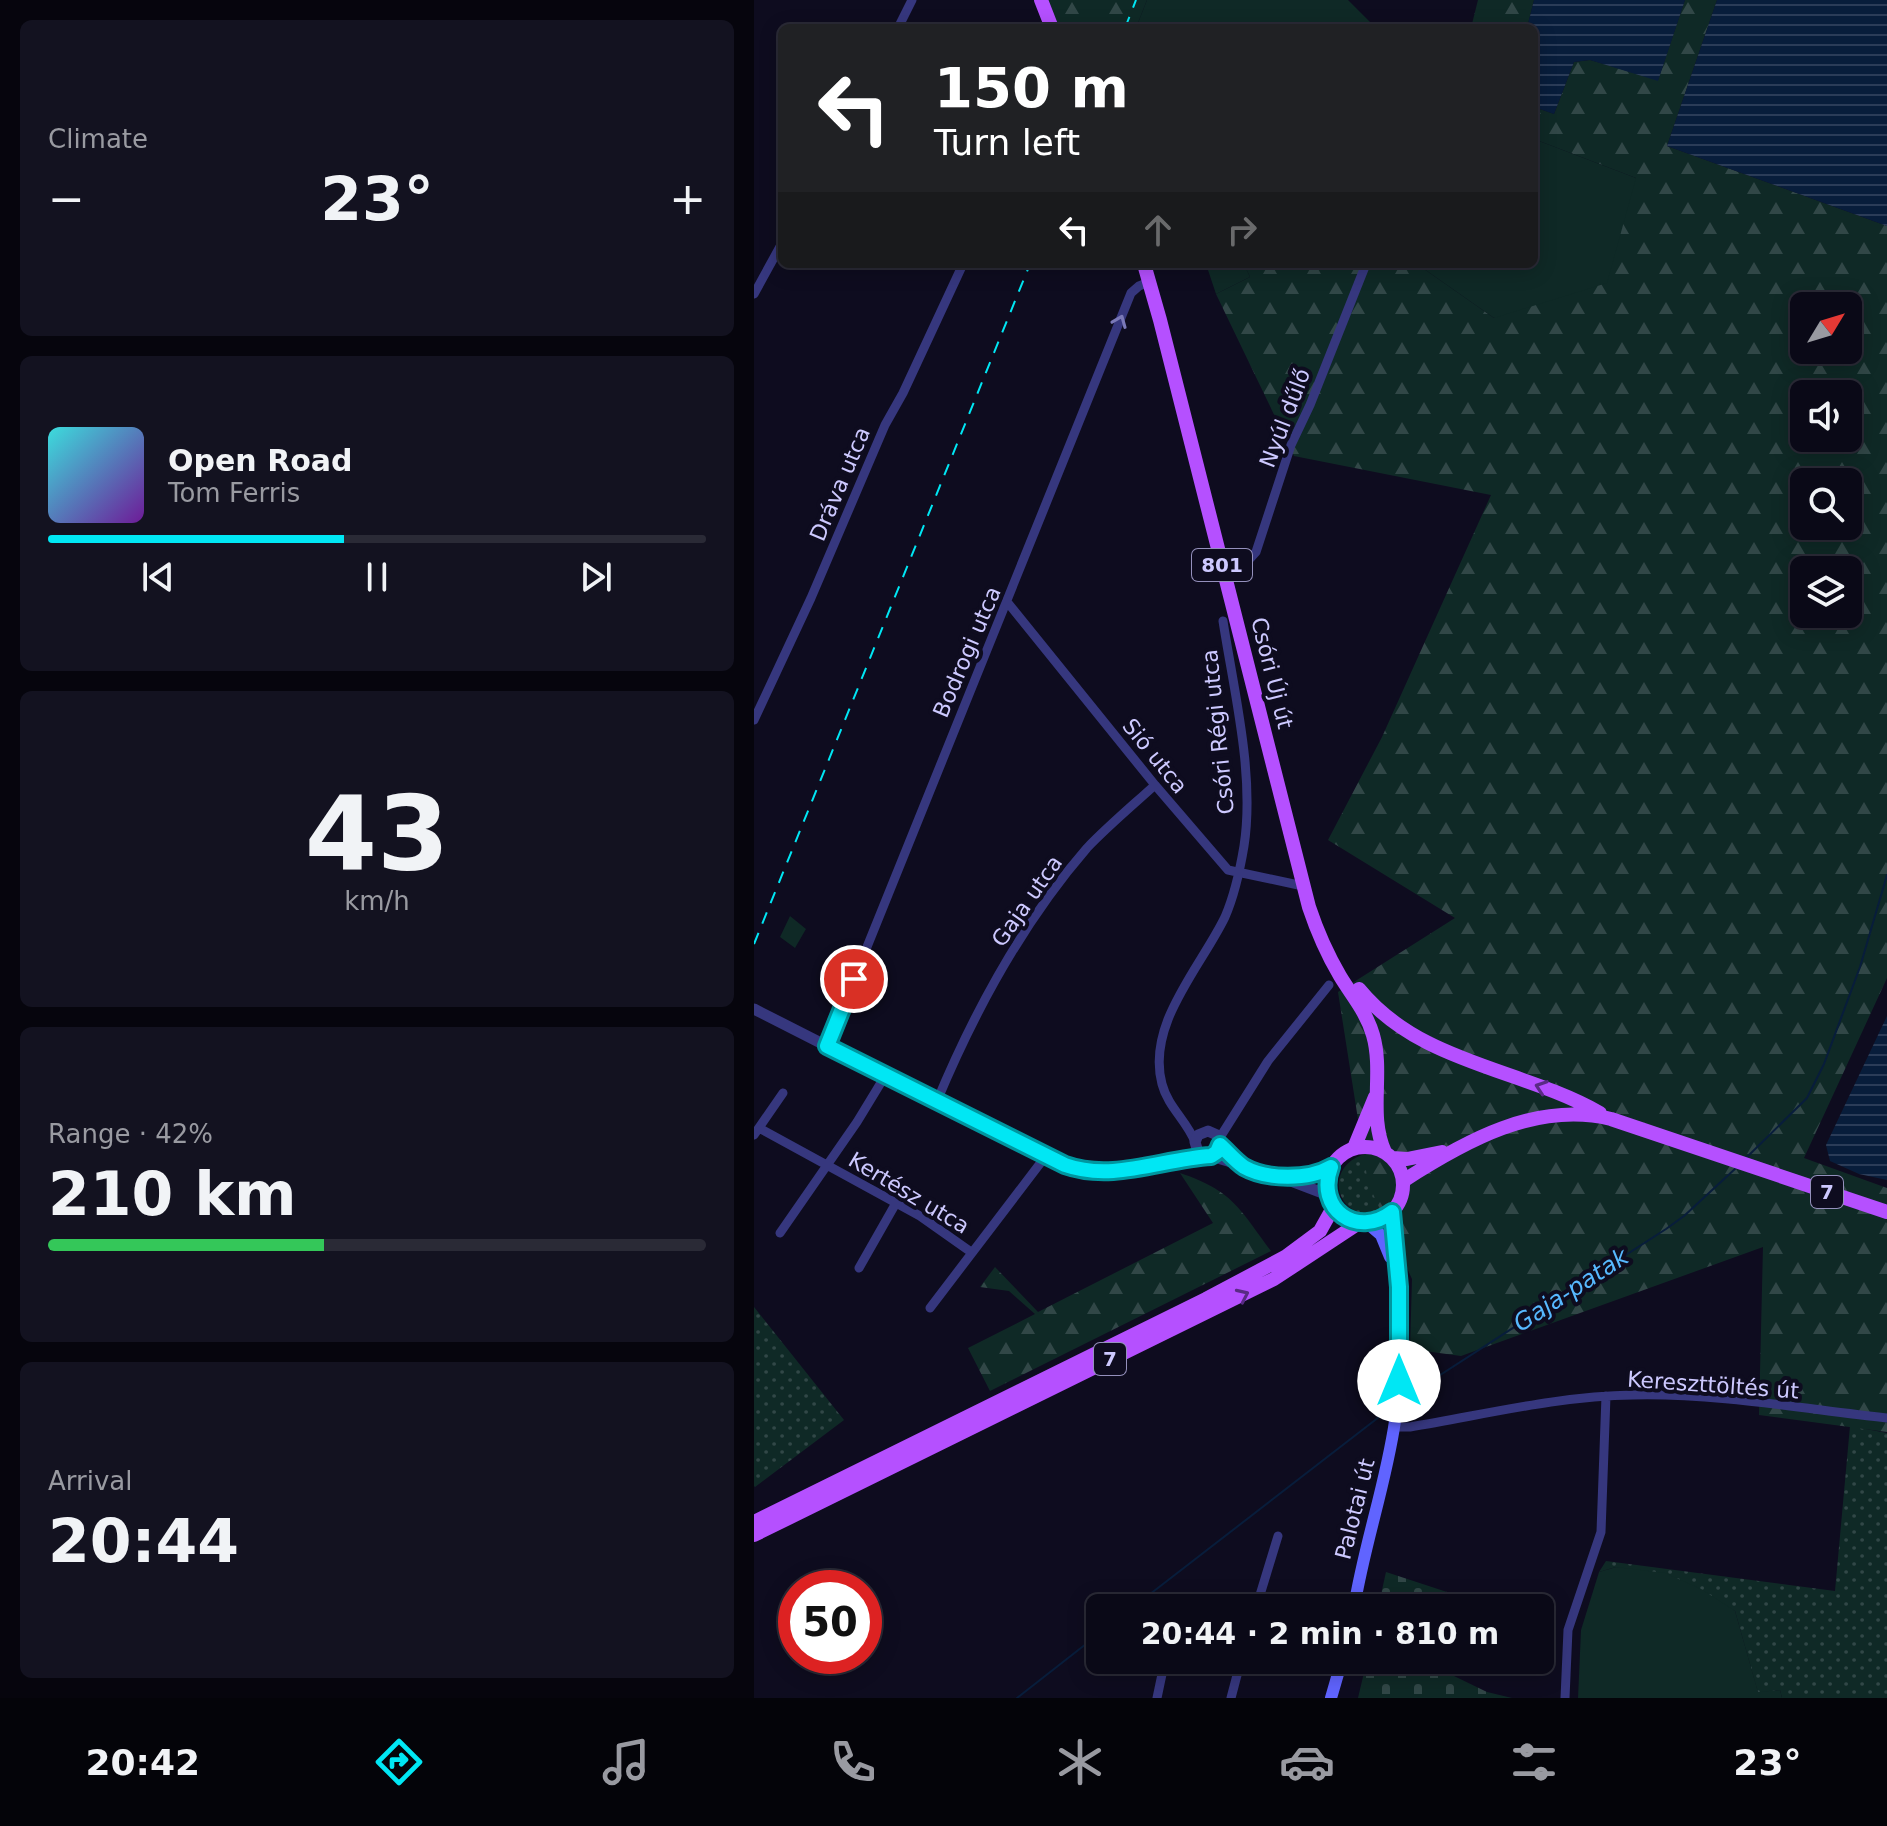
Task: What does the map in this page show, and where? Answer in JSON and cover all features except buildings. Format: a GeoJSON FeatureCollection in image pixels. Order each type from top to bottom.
{"type":"FeatureCollection","features":[{"type":"Feature","properties":{"kind":"main road"},"geometry":{"type":"LineString","coordinates":[[1041,0],[1050,24]]}},
{"type":"Feature","properties":{"kind":"main road","name":"Csóri Új út"},"geometry":{"type":"LineString","coordinates":[[1145,268],[1303,886],[1326,951]]}},
{"type":"Feature","properties":{"kind":"main road","name":"801"},"geometry":{"type":"LineString","coordinates":[[1326,951],[1367,1017],[1377,1052],[1378,1131],[1388,1155]]}},
{"type":"Feature","properties":{"kind":"main road","name":"801"},"geometry":{"type":"LineString","coordinates":[[1326,951],[1375,1007],[1424,1042],[1462,1059],[1567,1096],[1611,1119]]}},
{"type":"Feature","properties":{"kind":"main road","name":"801"},"geometry":{"type":"LineString","coordinates":[[1354,1148],[1378,1089]]}},
{"type":"Feature","properties":{"kind":"main road","name":"7"},"geometry":{"type":"LineString","coordinates":[[1354,1148],[1369,1147],[1407,1159],[1454,1149],[1543,1116],[1581,1113],[1611,1119],[1887,1212]]}},
{"type":"Feature","properties":{"kind":"main road"},"geometry":{"type":"LineString","coordinates":[[1331,1167],[1339,1157],[1354,1148]]}},
{"type":"Feature","properties":{"kind":"main road","name":"7"},"geometry":{"type":"LineString","coordinates":[[1403,1181],[1454,1149]]}},
{"type":"Feature","properties":{"kind":"main road"},"geometry":{"type":"LineString","coordinates":[[1388,1155],[1400,1169],[1403,1181],[1401,1197],[1392,1212],[1399,1287]]}},
{"type":"Feature","properties":{"kind":"main road","name":"7"},"geometry":{"type":"LineString","coordinates":[[754,1522],[1206,1299],[1286,1264],[1320,1231],[1331,1201],[1327,1182],[1331,1167]]}},
{"type":"Feature","properties":{"kind":"main road"},"geometry":{"type":"LineString","coordinates":[[1331,1201],[1343,1216],[1377,1230],[1388,1247],[1399,1287]]}},
{"type":"Feature","properties":{"kind":"main road","name":"7"},"geometry":{"type":"LineString","coordinates":[[754,1535],[1363,1223],[1380,1220],[1392,1212]]}},
{"type":"Feature","properties":{"kind":"main road","name":"Palotai út"},"geometry":{"type":"LineString","coordinates":[[1357,1594],[1395,1423],[1399,1381],[1399,1287]]}},
{"type":"Feature","properties":{"kind":"main road"},"geometry":{"type":"LineString","coordinates":[[1331,1698],[1338,1674]]}},
{"type":"Feature","properties":{"kind":"street"},"geometry":{"type":"LineString","coordinates":[[900,24],[912,0]]}},
{"type":"Feature","properties":{"kind":"street"},"geometry":{"type":"LineString","coordinates":[[754,294],[778,250]]}},
{"type":"Feature","properties":{"kind":"street","name":"Dráva utca"},"geometry":{"type":"LineString","coordinates":[[754,720],[811,598],[885,425],[961,268]]}},
{"type":"Feature","properties":{"kind":"street","name":"Nyúl dűlő"},"geometry":{"type":"LineString","coordinates":[[1223,568],[1246,563],[1256,552],[1291,445],[1364,268]]}},
{"type":"Feature","properties":{"kind":"street","name":"Bodrogi utca"},"geometry":{"type":"LineString","coordinates":[[827,1046],[1131,293],[1149,282]]}},
{"type":"Feature","properties":{"kind":"street","name":"Sió utca"},"geometry":{"type":"LineString","coordinates":[[1008,603],[1155,785],[1228,870],[1238,874]]}},
{"type":"Feature","properties":{"kind":"street","name":"Csóri Régi utca"},"geometry":{"type":"LineString","coordinates":[[1195,1144],[1165,1094],[1160,1077],[1160,1056],[1164,1033],[1176,1003],[1225,916],[1238,874],[1246,829],[1246,792],[1223,621]]}},
{"type":"Feature","properties":{"kind":"street","name":"Gaja utca"},"geometry":{"type":"LineString","coordinates":[[937,1101],[964,1039],[1029,921],[1086,850],[1155,785]]}},
{"type":"Feature","properties":{"kind":"street"},"geometry":{"type":"LineString","coordinates":[[1238,874],[1303,886]]}},
{"type":"Feature","properties":{"kind":"street"},"geometry":{"type":"LineString","coordinates":[[1214,1137],[1236,1111],[1277,1048],[1329,985]]}},
{"type":"Feature","properties":{"kind":"street"},"geometry":{"type":"LineString","coordinates":[[754,1009],[1045,1157],[1078,1170],[1098,1173],[1209,1156],[1217,1152],[1214,1137]]}},
{"type":"Feature","properties":{"kind":"street","name":"Kertész utca"},"geometry":{"type":"LineString","coordinates":[[780,1233],[885,1076]]}},
{"type":"Feature","properties":{"kind":"street"},"geometry":{"type":"LineString","coordinates":[[756,1132],[783,1093]]}},
{"type":"Feature","properties":{"kind":"street"},"geometry":{"type":"LineString","coordinates":[[1172,1106],[1214,1137],[1241,1165]]}},
{"type":"Feature","properties":{"kind":"street","name":"Kertész utca"},"geometry":{"type":"LineString","coordinates":[[756,1132],[828,1165],[936,1226],[971,1252]]}},
{"type":"Feature","properties":{"kind":"street"},"geometry":{"type":"LineString","coordinates":[[1175,1161],[1185,1156],[1198,1135],[1214,1137]]}},
{"type":"Feature","properties":{"kind":"street"},"geometry":{"type":"LineString","coordinates":[[1195,1144],[1198,1152],[1278,1176],[1331,1201]]}},
{"type":"Feature","properties":{"kind":"street","name":"Kertész utca"},"geometry":{"type":"LineString","coordinates":[[930,1308],[1045,1157]]}},
{"type":"Feature","properties":{"kind":"street"},"geometry":{"type":"LineString","coordinates":[[1278,1176],[1322,1172],[1331,1167]]}},
{"type":"Feature","properties":{"kind":"street"},"geometry":{"type":"LineString","coordinates":[[859,1268],[896,1203]]}},
{"type":"Feature","properties":{"kind":"street"},"geometry":{"type":"LineString","coordinates":[[1565,1698],[1568,1630],[1601,1532],[1606,1396]]}},
{"type":"Feature","properties":{"kind":"street","name":"Kereszttöltés út"},"geometry":{"type":"LineString","coordinates":[[1395,1423],[1410,1427],[1606,1396],[1671,1396],[1887,1418]]}},
{"type":"Feature","properties":{"kind":"street"},"geometry":{"type":"LineString","coordinates":[[1260,1594],[1278,1536]]}},
{"type":"Feature","properties":{"kind":"street"},"geometry":{"type":"LineString","coordinates":[[1157,1698],[1162,1674]]}},
{"type":"Feature","properties":{"kind":"street"},"geometry":{"type":"LineString","coordinates":[[1231,1698],[1237,1674]]}},
{"type":"Feature","properties":{"kind":"green space"},"geometry":{"type":"Polygon","coordinates":[[[1041,0],[1147,0],[1138,24],[1050,24],[1041,0]]]}},
{"type":"Feature","properties":{"kind":"green space"},"geometry":{"type":"Polygon","coordinates":[[[1147,0],[1348,0],[1372,24],[1138,24],[1147,0]]]}},
{"type":"Feature","properties":{"kind":"green space"},"geometry":{"type":"Polygon","coordinates":[[[1478,0],[1534,0],[1528,24],[1472,24],[1478,0]]]}},
{"type":"Feature","properties":{"kind":"green space"},"geometry":{"type":"Polygon","coordinates":[[[1685,0],[1717,0],[1667,146],[1887,226],[1887,978],[1804,1158],[1887,1188],[1887,1432],[1759,1415],[1763,1247],[1461,1356],[1410,1349],[1412,1279],[1368,1183],[1338,992],[1455,918],[1328,840],[1382,737],[1491,495],[1294,456],[1216,294],[1250,277],[1246,268],[1423,268],[1494,318],[1636,178],[1538,141],[1538,108],[1554,114],[1574,62],[1590,60],[1658,80],[1685,0]]]}},
{"type":"Feature","properties":{"kind":"green space"},"geometry":{"type":"Polygon","coordinates":[[[1538,141],[1636,178],[1607,283],[1494,318],[1423,268],[1538,268],[1538,141]]]}},
{"type":"Feature","properties":{"kind":"green space"},"geometry":{"type":"Polygon","coordinates":[[[1207,268],[1246,268],[1250,277],[1216,294],[1207,268]]]}},
{"type":"Feature","properties":{"kind":"green space"},"geometry":{"type":"Polygon","coordinates":[[[790,916],[806,929],[795,948],[780,937],[790,916]]]}},
{"type":"Feature","properties":{"kind":"green space"},"geometry":{"type":"Polygon","coordinates":[[[1362,1155],[1371,1155],[1386,1208],[1371,1213],[1358,1212],[1348,1206],[1341,1196],[1339,1185],[1348,1163],[1362,1155]]]}},
{"type":"Feature","properties":{"kind":"green space"},"geometry":{"type":"Polygon","coordinates":[[[1180,1173],[1224,1194],[1242,1212],[1271,1251],[990,1391],[968,1348],[1035,1314],[1009,1291],[980,1287],[995,1267],[1038,1312],[1213,1223],[1180,1173]]]}},
{"type":"Feature","properties":{"kind":"green space"},"geometry":{"type":"Polygon","coordinates":[[[754,1307],[844,1420],[755,1487],[754,1486],[754,1307]]]}},
{"type":"Feature","properties":{"kind":"green space"},"geometry":{"type":"Polygon","coordinates":[[[1850,1426],[1887,1433],[1887,1698],[1782,1698],[1780,1690],[1758,1693],[1735,1611],[1616,1567],[1599,1572],[1606,1561],[1835,1591],[1850,1426]]]}},
{"type":"Feature","properties":{"kind":"green space"},"geometry":{"type":"Polygon","coordinates":[[[1616,1567],[1665,1573],[1701,1589],[1735,1611],[1758,1692],[1780,1690],[1782,1698],[1578,1698],[1581,1630],[1599,1572],[1616,1567]]]}},
{"type":"Feature","properties":{"kind":"green space"},"geometry":{"type":"Polygon","coordinates":[[[1386,1572],[1450,1593],[1450,1594],[1381,1594],[1386,1572]]]}},
{"type":"Feature","properties":{"kind":"green space"},"geometry":{"type":"Polygon","coordinates":[[[1364,1674],[1450,1674],[1487,1692],[1512,1698],[1358,1698],[1364,1674]]]}},
{"type":"Feature","properties":{"kind":"water"},"geometry":{"type":"Polygon","coordinates":[[[1534,0],[1685,0],[1658,81],[1590,60],[1574,62],[1554,114],[1538,108],[1538,24],[1528,24],[1534,0]]]}},
{"type":"Feature","properties":{"kind":"water"},"geometry":{"type":"Polygon","coordinates":[[[1717,0],[1887,0],[1887,226],[1667,146],[1717,0]]]}},
{"type":"Feature","properties":{"kind":"water"},"geometry":{"type":"Polygon","coordinates":[[[1887,1016],[1887,1180],[1859,1174],[1830,1161],[1826,1145],[1887,1016]]]}},
{"type":"Feature","properties":{"kind":"waterway","name":"Gaja-patak"},"geometry":{"type":"LineString","coordinates":[[1746,1158],[1807,1098],[1824,1064],[1860,967],[1887,875]]}},
{"type":"Feature","properties":{"kind":"waterway","name":"Gaja-patak"},"geometry":{"type":"LineString","coordinates":[[1403,1399],[1666,1229],[1736,1168]]}},
{"type":"Feature","properties":{"kind":"waterway","name":"Gaja-patak"},"geometry":{"type":"LineString","coordinates":[[1150,1594],[1392,1407]]}},
{"type":"Feature","properties":{"kind":"waterway","name":"Gaja-patak"},"geometry":{"type":"LineString","coordinates":[[1017,1698],[1086,1644]]}},
{"type":"Feature","properties":{"kind":"railway"},"geometry":{"type":"LineString","coordinates":[[1127,24],[1136,0]]}},
{"type":"Feature","properties":{"kind":"railway"},"geometry":{"type":"LineString","coordinates":[[754,944],[1028,268]]}},
{"type":"Feature","properties":{"kind":"route"},"geometry":{"type":"LineString","coordinates":[[854,979],[827,1046],[1065,1165],[1087,1172],[1111,1172],[1211,1156],[1220,1145],[1241,1165],[1269,1175],[1322,1172],[1331,1167],[1328,1195],[1343,1216],[1359,1223],[1371,1223],[1392,1212],[1399,1287],[1399,1381]]}}]}
